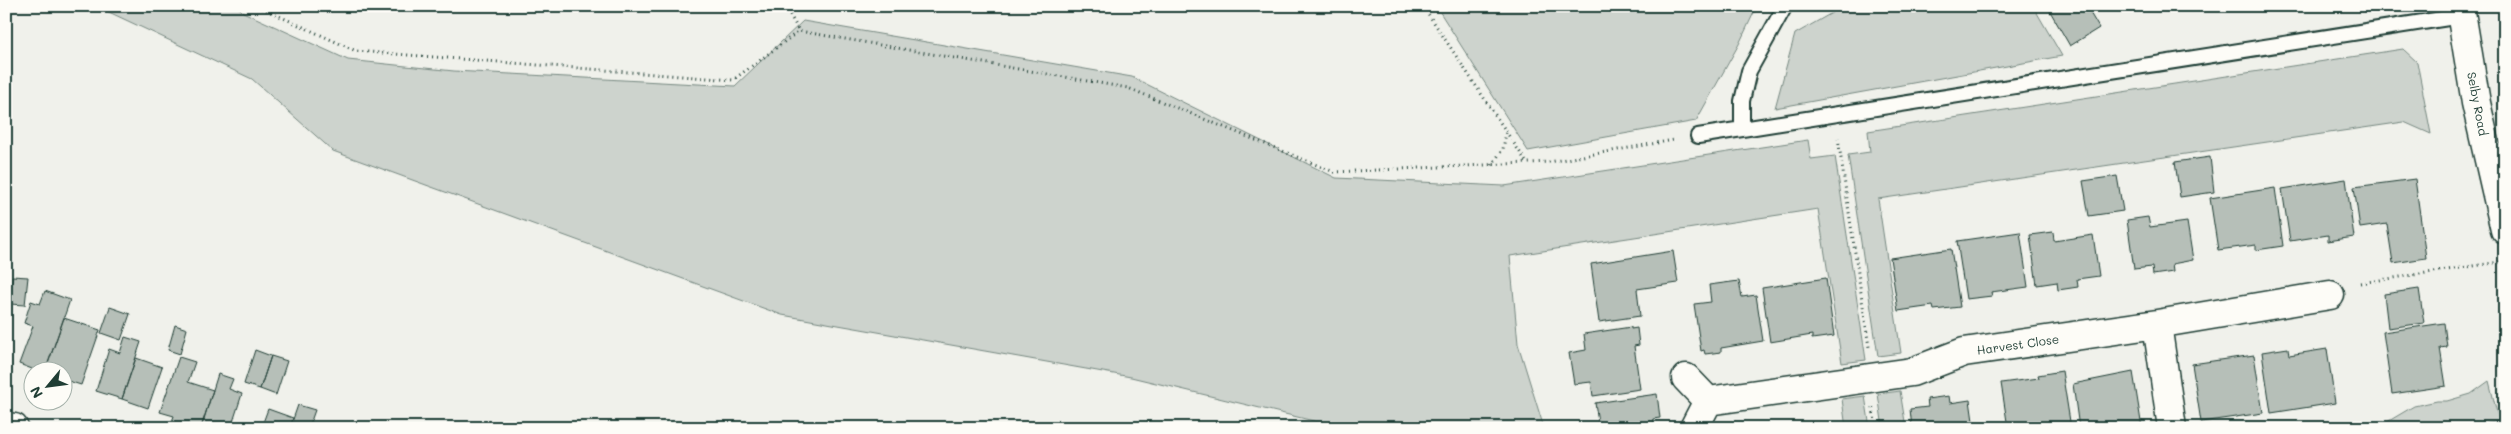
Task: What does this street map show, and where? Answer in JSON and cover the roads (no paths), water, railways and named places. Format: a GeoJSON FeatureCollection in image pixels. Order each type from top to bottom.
{"type":"FeatureCollection","features":[{"type":"Feature","properties":{"kind":"main road","name":"Selby Road"},"geometry":{"type":"LineString","coordinates":[[2461,11],[2476,103],[2499,178],[2505,230]]}},
{"type":"Feature","properties":{"kind":"main road","name":"Harvest Close"},"geometry":{"type":"LineString","coordinates":[[1708,402],[1912,372],[1964,352],[2157,324],[2330,295]]}},
{"type":"Feature","properties":{"kind":"main road"},"geometry":{"type":"LineString","coordinates":[[2157,324],[2172,428]]}},
{"type":"Feature","properties":{"kind":"main road"},"geometry":{"type":"LineString","coordinates":[[1686,378],[1708,402],[1694,428]]}},
{"type":"Feature","properties":{"kind":"main road"},"geometry":{"type":"LineString","coordinates":[[6,427],[14,428]]}},
{"type":"Feature","properties":{"kind":"lane"},"geometry":{"type":"LineString","coordinates":[[1742,129],[1742,101],[1749,71],[1785,6]]}},
{"type":"Feature","properties":{"kind":"lane"},"geometry":{"type":"LineString","coordinates":[[1698,136],[2461,11]]}}]}
